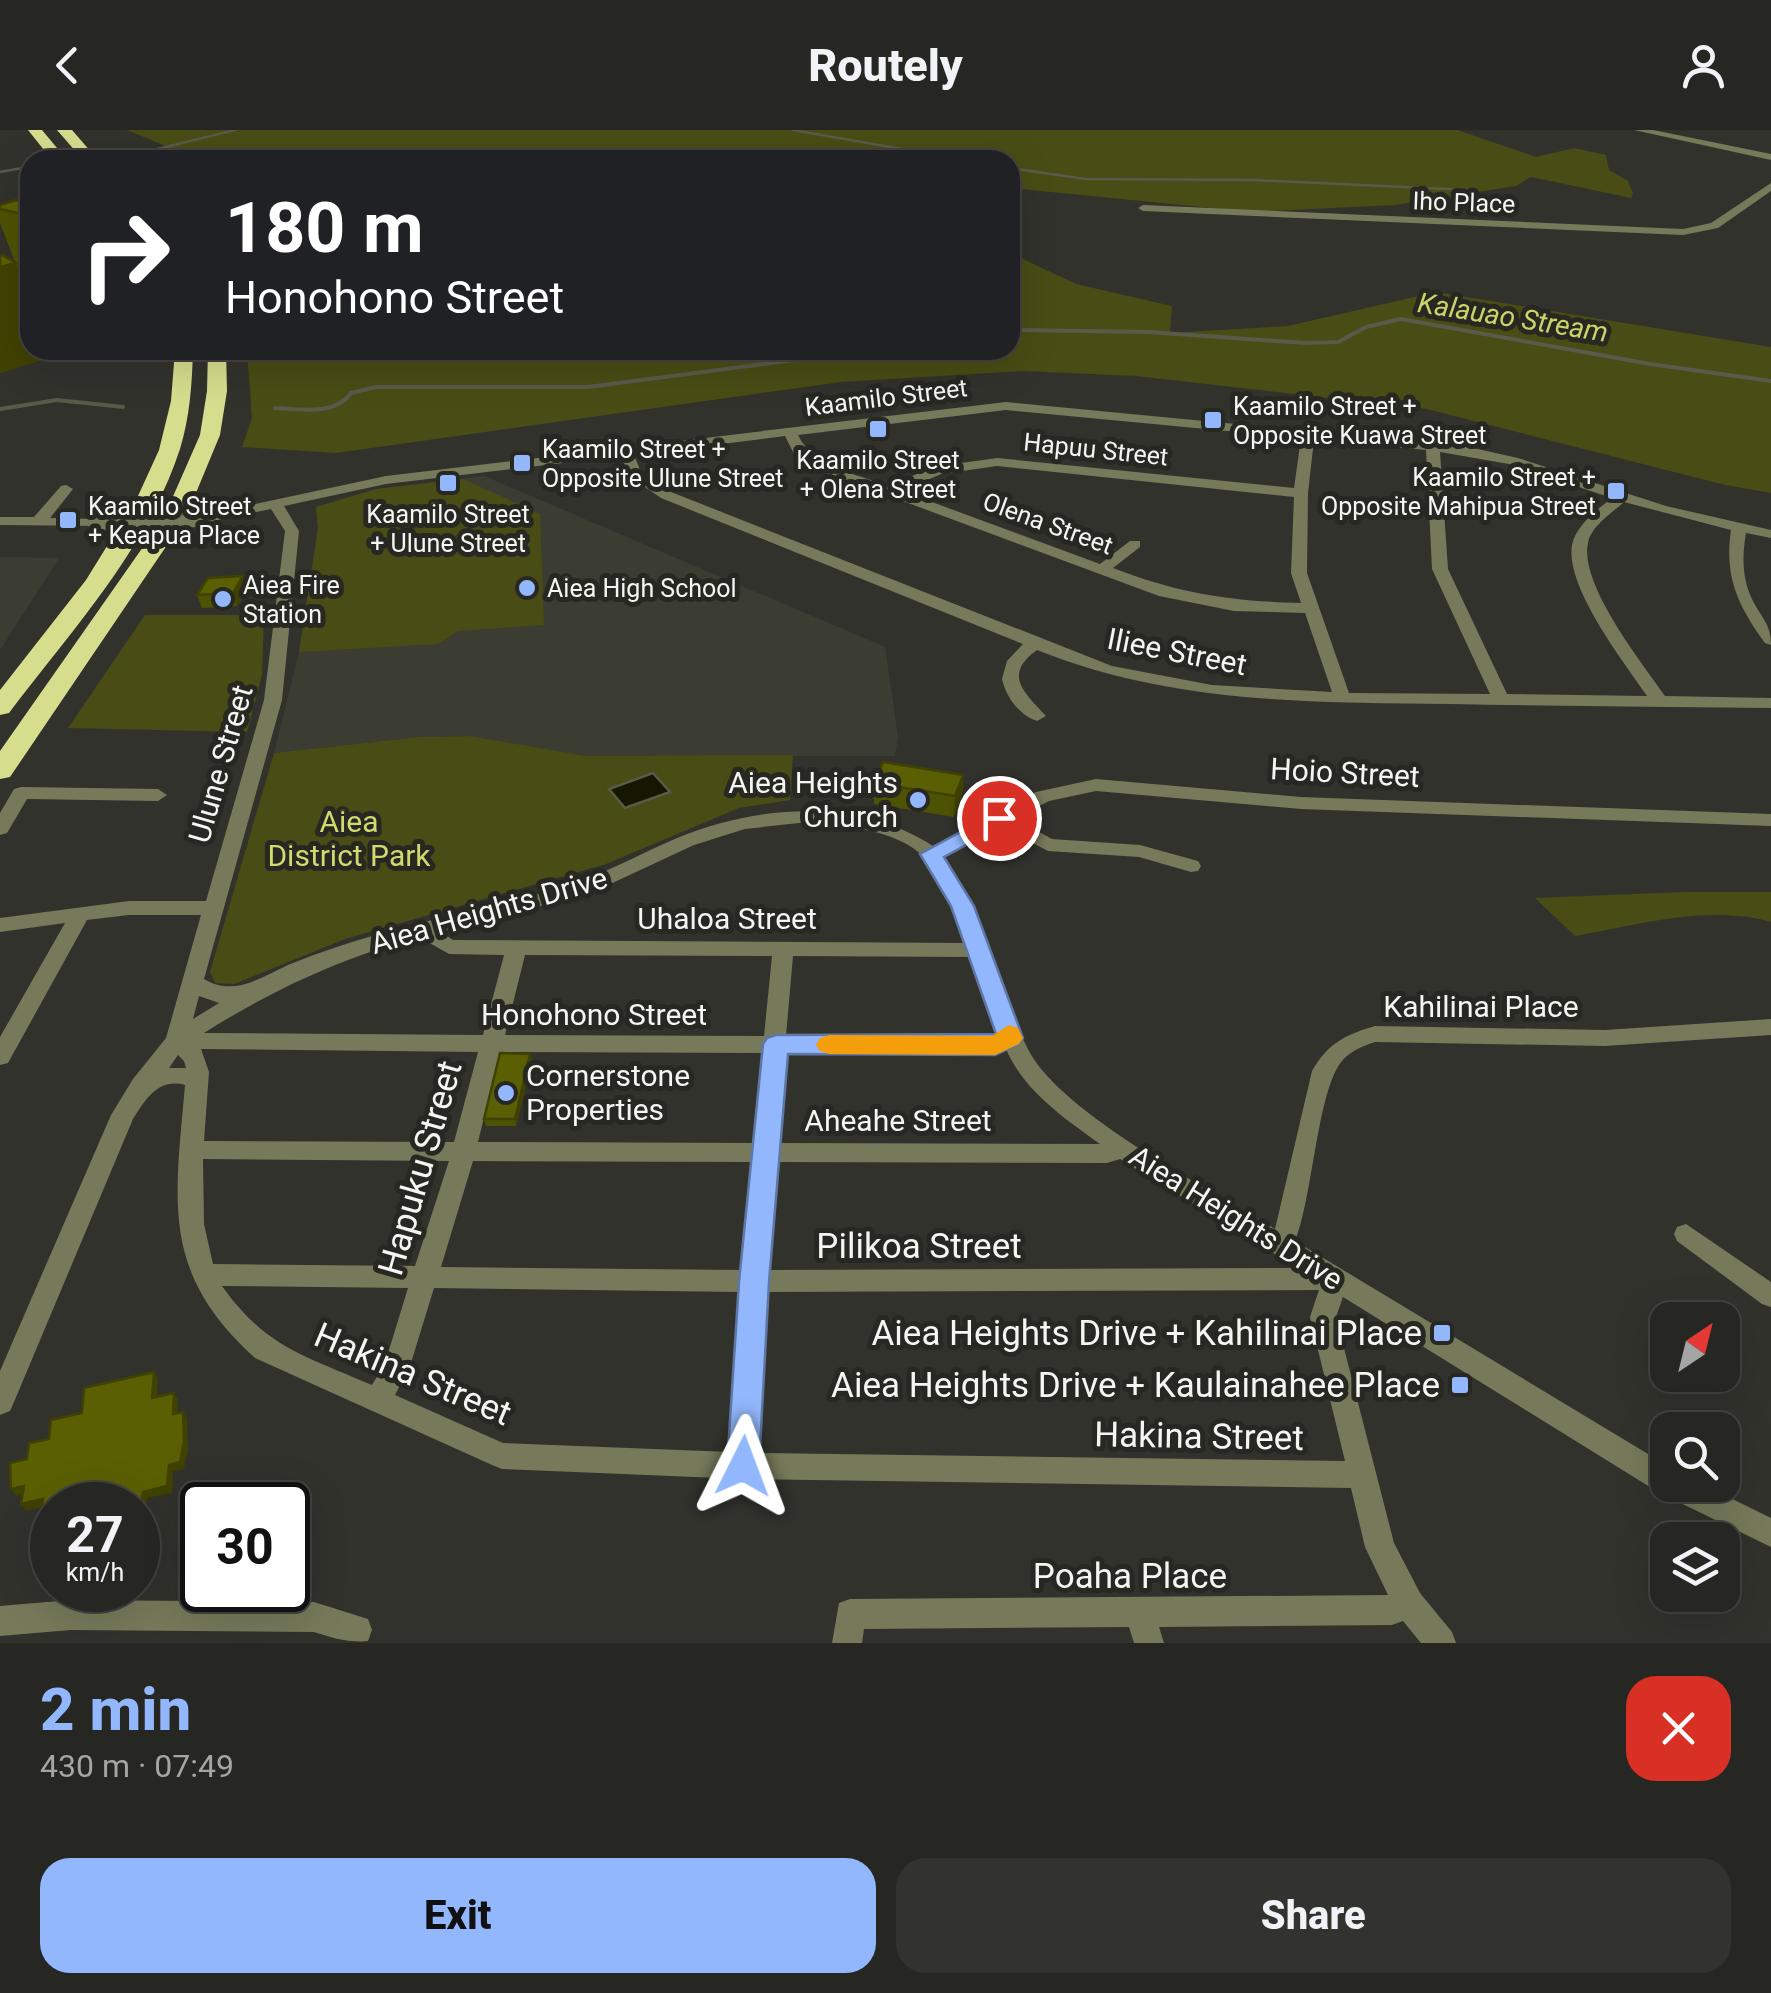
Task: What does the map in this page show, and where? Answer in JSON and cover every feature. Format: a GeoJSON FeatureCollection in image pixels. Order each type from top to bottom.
{"type":"FeatureCollection","features":[{"type":"Feature","properties":{"kind":"highway"},"geometry":{"type":"LineString","coordinates":[[35,130],[52,150]]}},
{"type":"Feature","properties":{"kind":"highway"},"geometry":{"type":"LineString","coordinates":[[64,130],[82,150]]}},
{"type":"Feature","properties":{"kind":"highway"},"geometry":{"type":"LineString","coordinates":[[0,707],[111,557],[148,498],[174,437],[182,400],[184,360]]}},
{"type":"Feature","properties":{"kind":"highway"},"geometry":{"type":"LineString","coordinates":[[0,771],[175,518],[210,436],[217,391],[216,360]]}},
{"type":"Feature","properties":{"kind":"street"},"geometry":{"type":"LineString","coordinates":[[1639,130],[1771,158]]}},
{"type":"Feature","properties":{"kind":"street","name":"Iho Place"},"geometry":{"type":"LineString","coordinates":[[1143,208],[1675,233],[1714,226],[1769,190]]}},
{"type":"Feature","properties":{"kind":"street","name":"Kaamilo Street"},"geometry":{"type":"LineString","coordinates":[[0,521],[200,520],[327,491],[1020,406],[1433,447],[1513,461],[1622,497],[1771,534]]}},
{"type":"Feature","properties":{"kind":"street","name":"Olena Street"},"geometry":{"type":"LineString","coordinates":[[790,432],[800,451],[816,464],[1101,570],[1195,601],[1310,608]]}},
{"type":"Feature","properties":{"kind":"street"},"geometry":{"type":"LineString","coordinates":[[1308,434],[1298,559],[1310,608],[1343,699]]}},
{"type":"Feature","properties":{"kind":"street"},"geometry":{"type":"LineString","coordinates":[[1433,447],[1440,568],[1501,700]]}},
{"type":"Feature","properties":{"kind":"street","name":"Iliee Street"},"geometry":{"type":"LineString","coordinates":[[626,452],[635,474],[666,495],[1036,643],[1109,670],[1179,686],[1227,693],[1343,699],[1771,702]]}},
{"type":"Feature","properties":{"kind":"street","name":"Hapuu Street"},"geometry":{"type":"LineString","coordinates":[[890,491],[938,470],[997,462],[1301,494]]}},
{"type":"Feature","properties":{"kind":"street"},"geometry":{"type":"LineString","coordinates":[[39,522],[66,489]]}},
{"type":"Feature","properties":{"kind":"street"},"geometry":{"type":"LineString","coordinates":[[292,531],[304,505],[327,491]]}},
{"type":"Feature","properties":{"kind":"street"},"geometry":{"type":"LineString","coordinates":[[1622,497],[1588,528],[1581,540],[1580,567],[1659,701]]}},
{"type":"Feature","properties":{"kind":"street"},"geometry":{"type":"LineString","coordinates":[[276,504],[292,531]]}},
{"type":"Feature","properties":{"kind":"street"},"geometry":{"type":"LineString","coordinates":[[1739,528],[1734,572],[1738,590],[1771,640]]}},
{"type":"Feature","properties":{"kind":"street","name":"Ulune Street"},"geometry":{"type":"LineString","coordinates":[[176,1040],[266,733],[278,664],[292,531]]}},
{"type":"Feature","properties":{"kind":"street"},"geometry":{"type":"LineString","coordinates":[[1101,570],[1134,544]]}},
{"type":"Feature","properties":{"kind":"street"},"geometry":{"type":"LineString","coordinates":[[1036,643],[1013,664],[1010,678],[1012,693],[1037,716]]}},
{"type":"Feature","properties":{"kind":"street","name":"Hoio Street"},"geometry":{"type":"LineString","coordinates":[[932,854],[1043,796],[1096,786],[1301,802],[1771,820]]}},
{"type":"Feature","properties":{"kind":"street"},"geometry":{"type":"LineString","coordinates":[[0,829],[22,794],[158,795]]}},
{"type":"Feature","properties":{"kind":"street","name":"Aiea Heights Drive"},"geometry":{"type":"LineString","coordinates":[[0,1402],[91,1181],[140,1086],[176,1040],[252,992],[333,957],[584,888],[715,830],[759,820],[798,817],[854,821],[906,838],[932,854],[962,906],[1010,1038],[1022,1060],[1057,1100],[1123,1149],[1650,1470]]}},
{"type":"Feature","properties":{"kind":"street"},"geometry":{"type":"LineString","coordinates":[[999,818],[1048,846],[1140,851],[1191,866]]}},
{"type":"Feature","properties":{"kind":"street"},"geometry":{"type":"LineString","coordinates":[[0,925],[129,908],[212,908]]}},
{"type":"Feature","properties":{"kind":"street"},"geometry":{"type":"LineString","coordinates":[[0,1057],[82,913]]}},
{"type":"Feature","properties":{"kind":"street","name":"Uhaloa Street"},"geometry":{"type":"LineString","coordinates":[[423,930],[449,948],[977,950]]}},
{"type":"Feature","properties":{"kind":"street"},"geometry":{"type":"LineString","coordinates":[[743,1466],[782,948]]}},
{"type":"Feature","properties":{"kind":"street","name":"Hapuku Street"},"geometry":{"type":"LineString","coordinates":[[378,1401],[397,1366],[425,1278],[463,1152],[516,949]]}},
{"type":"Feature","properties":{"kind":"street"},"geometry":{"type":"LineString","coordinates":[[191,981],[214,995],[252,992]]}},
{"type":"Feature","properties":{"kind":"street","name":"Kahilinai Place"},"geometry":{"type":"LineString","coordinates":[[1282,1245],[1305,1164],[1319,1084],[1332,1057],[1349,1042],[1375,1034],[1605,1038],[1771,1027]]}},
{"type":"Feature","properties":{"kind":"street","name":"Honohono Street"},"geometry":{"type":"LineString","coordinates":[[176,1040],[250,1044],[995,1045],[1010,1038]]}},
{"type":"Feature","properties":{"kind":"street"},"geometry":{"type":"LineString","coordinates":[[176,1040],[195,1057],[198,1076]]}},
{"type":"Feature","properties":{"kind":"street"},"geometry":{"type":"LineString","coordinates":[[198,1076],[218,1053],[250,1044]]}},
{"type":"Feature","properties":{"kind":"street"},"geometry":{"type":"LineString","coordinates":[[140,1086],[176,1074],[198,1076]]}},
{"type":"Feature","properties":{"kind":"street","name":"Hakina Street"},"geometry":{"type":"LineString","coordinates":[[198,1076],[188,1214],[203,1275],[235,1329],[264,1350],[502,1456],[743,1466],[1360,1476]]}},
{"type":"Feature","properties":{"kind":"street","name":"Aheahe Street"},"geometry":{"type":"LineString","coordinates":[[192,1150],[1107,1154],[1123,1149]]}},
{"type":"Feature","properties":{"kind":"street"},"geometry":{"type":"LineString","coordinates":[[1686,1234],[1771,1296]]}},
{"type":"Feature","properties":{"kind":"street","name":"Pilikoa Street"},"geometry":{"type":"LineString","coordinates":[[203,1275],[754,1282],[1336,1279]]}},
{"type":"Feature","properties":{"kind":"street"},"geometry":{"type":"LineString","coordinates":[[1336,1279],[1324,1317],[1380,1547],[1409,1604],[1441,1643]]}},
{"type":"Feature","properties":{"kind":"street","name":"Aiea Heights Drive"},"geometry":{"type":"LineString","coordinates":[[1709,1502],[1771,1533]]}},
{"type":"Feature","properties":{"kind":"street","name":"Poaha Place"},"geometry":{"type":"LineString","coordinates":[[849,1628],[1144,1629],[1392,1610],[1409,1604]]}},
{"type":"Feature","properties":{"kind":"street"},"geometry":{"type":"LineString","coordinates":[[0,1621],[71,1615],[314,1617],[357,1630]]}},
{"type":"Feature","properties":{"kind":"shaded area","name":"Aiea High School"},"geometry":{"type":"Polygon","coordinates":[[[484,476],[885,647],[898,737],[895,756],[587,756],[470,736],[419,737],[274,753],[299,652],[318,528],[316,507],[376,489],[484,476]]]}},
{"type":"Feature","properties":{"kind":"shaded area"},"geometry":{"type":"Polygon","coordinates":[[[0,557],[59,558],[0,650],[0,557]]]}},
{"type":"Feature","properties":{"kind":"shaded area"},"geometry":{"type":"Polygon","coordinates":[[[653,773],[670,792],[625,808],[609,789],[653,773]]]}},
{"type":"Feature","properties":{"kind":"green space"},"geometry":{"type":"Polygon","coordinates":[[[127,130],[1457,130],[1536,157],[1574,148],[1606,155],[1609,170],[1628,181],[1633,193],[1631,198],[1531,177],[1516,186],[1395,205],[1252,212],[1020,189],[1020,150],[168,147],[127,130]]]}},
{"type":"Feature","properties":{"kind":"green space"},"geometry":{"type":"Polygon","coordinates":[[[1020,258],[1076,284],[1172,306],[1170,333],[1288,326],[1436,292],[1771,347],[1771,493],[1725,485],[1427,409],[1136,376],[1024,371],[841,382],[336,453],[242,447],[252,418],[248,360],[1020,360],[1020,258]]]}},
{"type":"Feature","properties":{"kind":"green space"},"geometry":{"type":"Polygon","coordinates":[[[463,479],[540,514],[544,625],[458,631],[438,644],[299,652],[318,528],[316,507],[376,489],[463,479]]]}},
{"type":"Feature","properties":{"kind":"green space","name":"Aiea District Park"},"geometry":{"type":"Polygon","coordinates":[[[145,615],[264,615],[262,675],[247,732],[68,728],[145,615]]]}},
{"type":"Feature","properties":{"kind":"green space","name":"Aiea District Park"},"geometry":{"type":"Polygon","coordinates":[[[470,736],[587,756],[793,755],[790,800],[739,808],[606,864],[345,939],[234,984],[215,983],[210,972],[274,753],[419,737],[470,736]]]}},
{"type":"Feature","properties":{"kind":"green space"},"geometry":{"type":"Polygon","coordinates":[[[1771,892],[1771,922],[1748,917],[1698,916],[1575,936],[1535,898],[1771,892]]]}},
{"type":"Feature","properties":{"kind":"building"},"geometry":{"type":"Polygon","coordinates":[[[20,201],[20,214],[0,209],[0,205],[20,201]]]}},
{"type":"Feature","properties":{"kind":"building"},"geometry":{"type":"Polygon","coordinates":[[[3,255],[16,263],[0,267],[3,255]]]}},
{"type":"Feature","properties":{"kind":"building"},"geometry":{"type":"Polygon","coordinates":[[[243,576],[233,593],[197,595],[208,578],[243,576]]]}},
{"type":"Feature","properties":{"kind":"building"},"geometry":{"type":"Polygon","coordinates":[[[883,762],[963,775],[955,796],[874,783],[883,762]]]}},
{"type":"Feature","properties":{"kind":"building","name":"Cornerstone Properties"},"geometry":{"type":"Polygon","coordinates":[[[500,1053],[530,1054],[515,1119],[484,1119],[500,1053]]]}},
{"type":"Feature","properties":{"kind":"building"},"geometry":{"type":"Polygon","coordinates":[[[154,1372],[152,1398],[174,1393],[173,1414],[183,1412],[184,1441],[180,1462],[169,1465],[167,1486],[160,1488],[160,1482],[30,1482],[30,1502],[21,1504],[24,1486],[11,1489],[10,1463],[27,1459],[29,1443],[49,1439],[51,1420],[82,1413],[84,1388],[154,1372]]]}},
{"type":"Feature","properties":{"kind":"waterway"},"geometry":{"type":"LineString","coordinates":[[154,150],[235,130]]}},
{"type":"Feature","properties":{"kind":"waterway"},"geometry":{"type":"LineString","coordinates":[[793,130],[908,150]]}},
{"type":"Feature","properties":{"kind":"waterway"},"geometry":{"type":"LineString","coordinates":[[0,172],[20,168]]}},
{"type":"Feature","properties":{"kind":"waterway"},"geometry":{"type":"LineString","coordinates":[[1020,169],[1085,179],[1253,180],[1469,190]]}},
{"type":"Feature","properties":{"kind":"waterway","name":"Kalauao Stream"},"geometry":{"type":"LineString","coordinates":[[1020,330],[1149,332],[1305,343],[1338,342],[1366,327],[1401,319],[1650,364],[1771,381]]}},
{"type":"Feature","properties":{"kind":"waterway","name":"Kalauao Stream"},"geometry":{"type":"LineString","coordinates":[[275,408],[327,408],[351,393],[376,387],[588,387],[795,360]]}},
{"type":"Feature","properties":{"kind":"waterway","name":"Kalauao Stream"},"geometry":{"type":"LineString","coordinates":[[0,409],[57,400],[123,407]]}},
{"type":"Feature","properties":{"kind":"slow traffic"},"geometry":{"type":"LineString","coordinates":[[829,1045],[995,1045],[1010,1038],[1009,1034]]}},
{"type":"Feature","properties":{"kind":"place","name":"Kaamilo Street + Opposite Kuawa Street"},"geometry":{"type":"Point","coordinates":[1213,420]}},
{"type":"Feature","properties":{"kind":"place","name":"Kaamilo Street + Olena Street"},"geometry":{"type":"Point","coordinates":[878,429]}},
{"type":"Feature","properties":{"kind":"place","name":"Kaamilo Street + Opposite Ulune Street"},"geometry":{"type":"Point","coordinates":[522,463]}},
{"type":"Feature","properties":{"kind":"place","name":"Kaamilo Street + Ulune Street"},"geometry":{"type":"Point","coordinates":[448,483]}},
{"type":"Feature","properties":{"kind":"place","name":"Kaamilo Street + Opposite Mahipua Street"},"geometry":{"type":"Point","coordinates":[1616,491]}},
{"type":"Feature","properties":{"kind":"place","name":"Kaamilo Street + Keapua Place"},"geometry":{"type":"Point","coordinates":[68,520]}},
{"type":"Feature","properties":{"kind":"place","name":"Aiea High School"},"geometry":{"type":"Point","coordinates":[527,588]}},
{"type":"Feature","properties":{"kind":"place","name":"Aiea Fire Station"},"geometry":{"type":"Point","coordinates":[223,599]}},
{"type":"Feature","properties":{"kind":"place","name":"Aiea Heights Church"},"geometry":{"type":"Point","coordinates":[918,800]}},
{"type":"Feature","properties":{"kind":"place","name":"Cornerstone Properties"},"geometry":{"type":"Point","coordinates":[506,1093]}},
{"type":"Feature","properties":{"kind":"place","name":"Aiea Heights Drive + Kahilinai Place"},"geometry":{"type":"Point","coordinates":[1442,1333]}},
{"type":"Feature","properties":{"kind":"place","name":"Aiea Heights Drive + Kaulainahee Place"},"geometry":{"type":"Point","coordinates":[1460,1385]}},
{"type":"Feature","properties":{"kind":"route"},"geometry":{"type":"LineString","coordinates":[[743,1466],[754,1282],[776,1044],[995,1045],[1010,1038],[962,906],[932,854],[999,818]]}}]}
